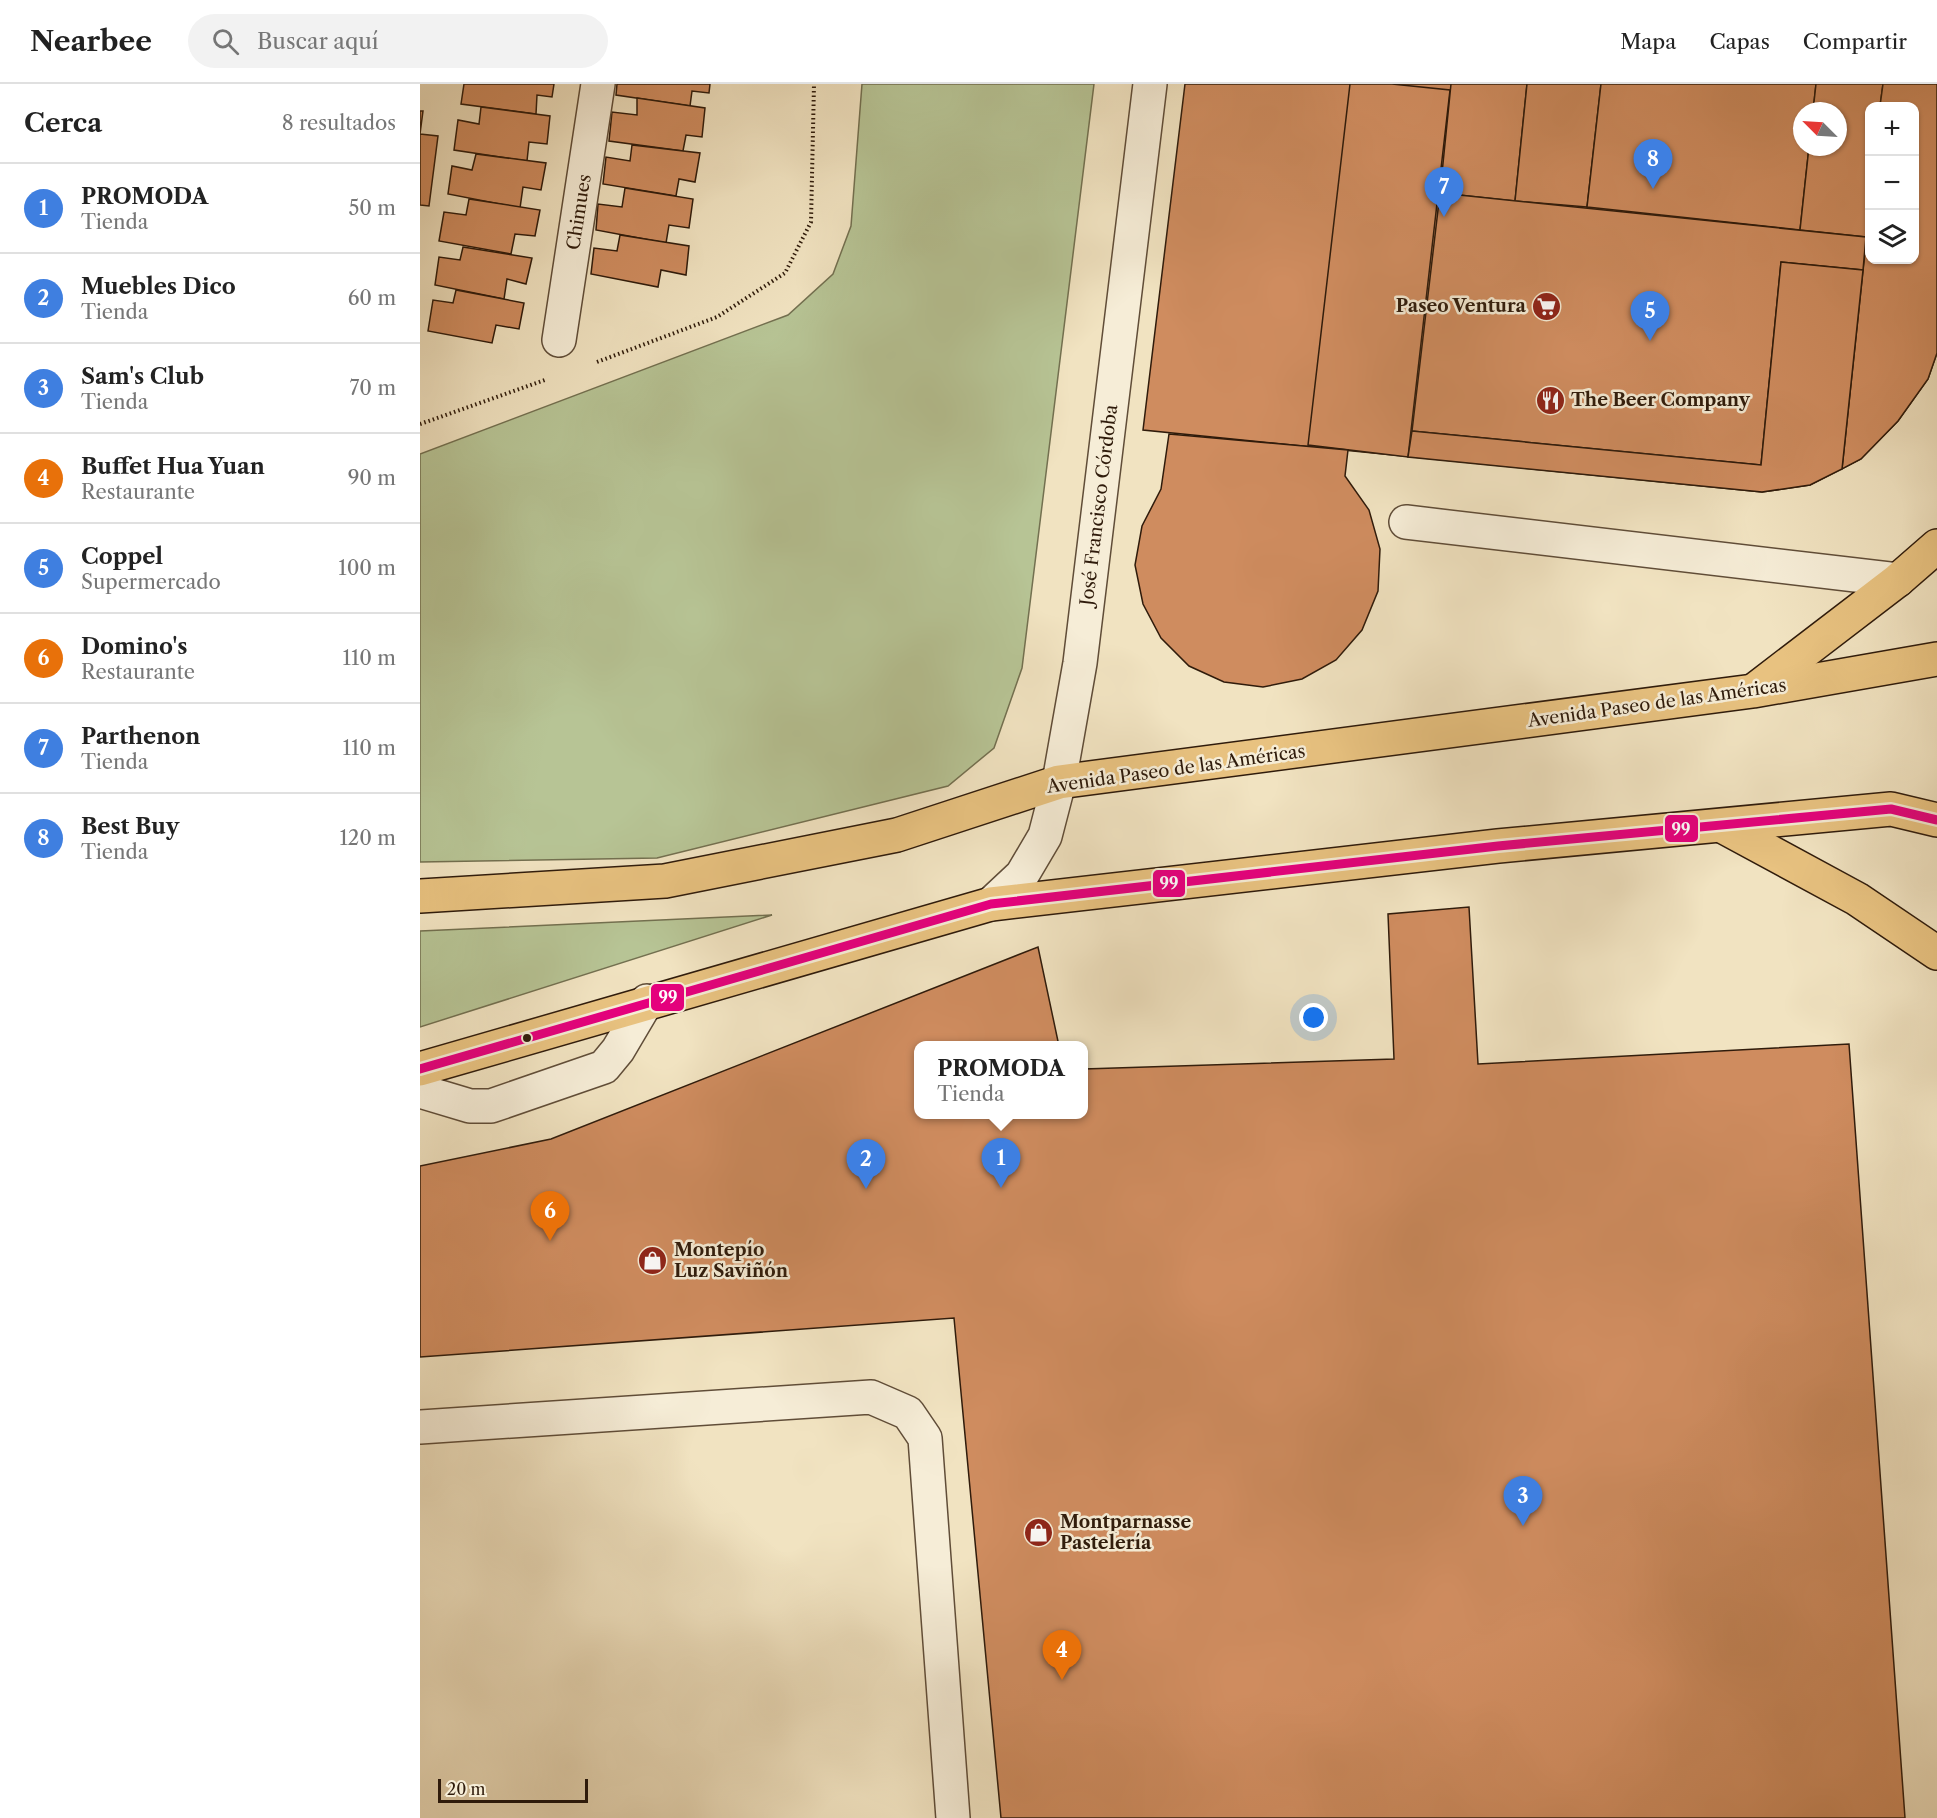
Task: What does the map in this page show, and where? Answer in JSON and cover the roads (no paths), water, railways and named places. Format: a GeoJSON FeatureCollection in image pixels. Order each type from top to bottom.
{"type":"FeatureCollection","features":[{"type":"Feature","properties":{"kind":"main road"},"geometry":{"type":"LineString","coordinates":[[1753,691],[1898,580],[1937,546]]}},
{"type":"Feature","properties":{"kind":"main road","name":"Avenida Paseo de las Américas"},"geometry":{"type":"LineString","coordinates":[[420,896],[665,881],[897,835],[1059,782],[1753,691],[1937,659]]}},
{"type":"Feature","properties":{"kind":"main road"},"geometry":{"type":"LineString","coordinates":[[420,1069],[647,1001],[991,904],[1498,846],[1891,809],[1937,820]]}},
{"type":"Feature","properties":{"kind":"main road"},"geometry":{"type":"LineString","coordinates":[[1722,826],[1857,899],[1937,953]]}},
{"type":"Feature","properties":{"kind":"street","name":"Chimues"},"geometry":{"type":"LineString","coordinates":[[559,340],[598,84]]}},
{"type":"Feature","properties":{"kind":"street","name":"José Francisco Córdoba"},"geometry":{"type":"LineString","coordinates":[[991,904],[1022,875],[1045,836],[1059,782],[1080,663],[1150,84]]}},
{"type":"Feature","properties":{"kind":"street"},"geometry":{"type":"LineString","coordinates":[[1406,522],[1898,580]]}},
{"type":"Feature","properties":{"kind":"street"},"geometry":{"type":"LineString","coordinates":[[420,1091],[470,1106],[491,1106],[604,1067],[618,1050],[647,1001]]}},
{"type":"Feature","properties":{"kind":"street"},"geometry":{"type":"LineString","coordinates":[[420,1427],[871,1397],[908,1413],[925,1438],[953,1818]]}},
{"type":"Feature","properties":{"kind":"place","name":"Best Buy"},"geometry":{"type":"Point","coordinates":[1653,189]}},
{"type":"Feature","properties":{"kind":"place","name":"Parthenon"},"geometry":{"type":"Point","coordinates":[1444,217]}},
{"type":"Feature","properties":{"kind":"place","name":"Paseo Ventura"},"geometry":{"type":"Point","coordinates":[1547,306]}},
{"type":"Feature","properties":{"kind":"place","name":"Coppel"},"geometry":{"type":"Point","coordinates":[1650,341]}},
{"type":"Feature","properties":{"kind":"place","name":"The Beer Company"},"geometry":{"type":"Point","coordinates":[1550,400]}},
{"type":"Feature","properties":{"kind":"place","name":"PROMODA"},"geometry":{"type":"Point","coordinates":[1001,1188]}},
{"type":"Feature","properties":{"kind":"place","name":"Muebles Dico"},"geometry":{"type":"Point","coordinates":[866,1189]}},
{"type":"Feature","properties":{"kind":"place","name":"Domino's"},"geometry":{"type":"Point","coordinates":[550,1241]}},
{"type":"Feature","properties":{"kind":"place","name":"Montepío Luz Saviñón"},"geometry":{"type":"Point","coordinates":[653,1260]}},
{"type":"Feature","properties":{"kind":"place","name":"Sam's Club"},"geometry":{"type":"Point","coordinates":[1523,1526]}},
{"type":"Feature","properties":{"kind":"place","name":"Montparnasse Pastelería"},"geometry":{"type":"Point","coordinates":[1039,1532]}},
{"type":"Feature","properties":{"kind":"place","name":"Buffet Hua Yuan"},"geometry":{"type":"Point","coordinates":[1062,1680]}}]}
